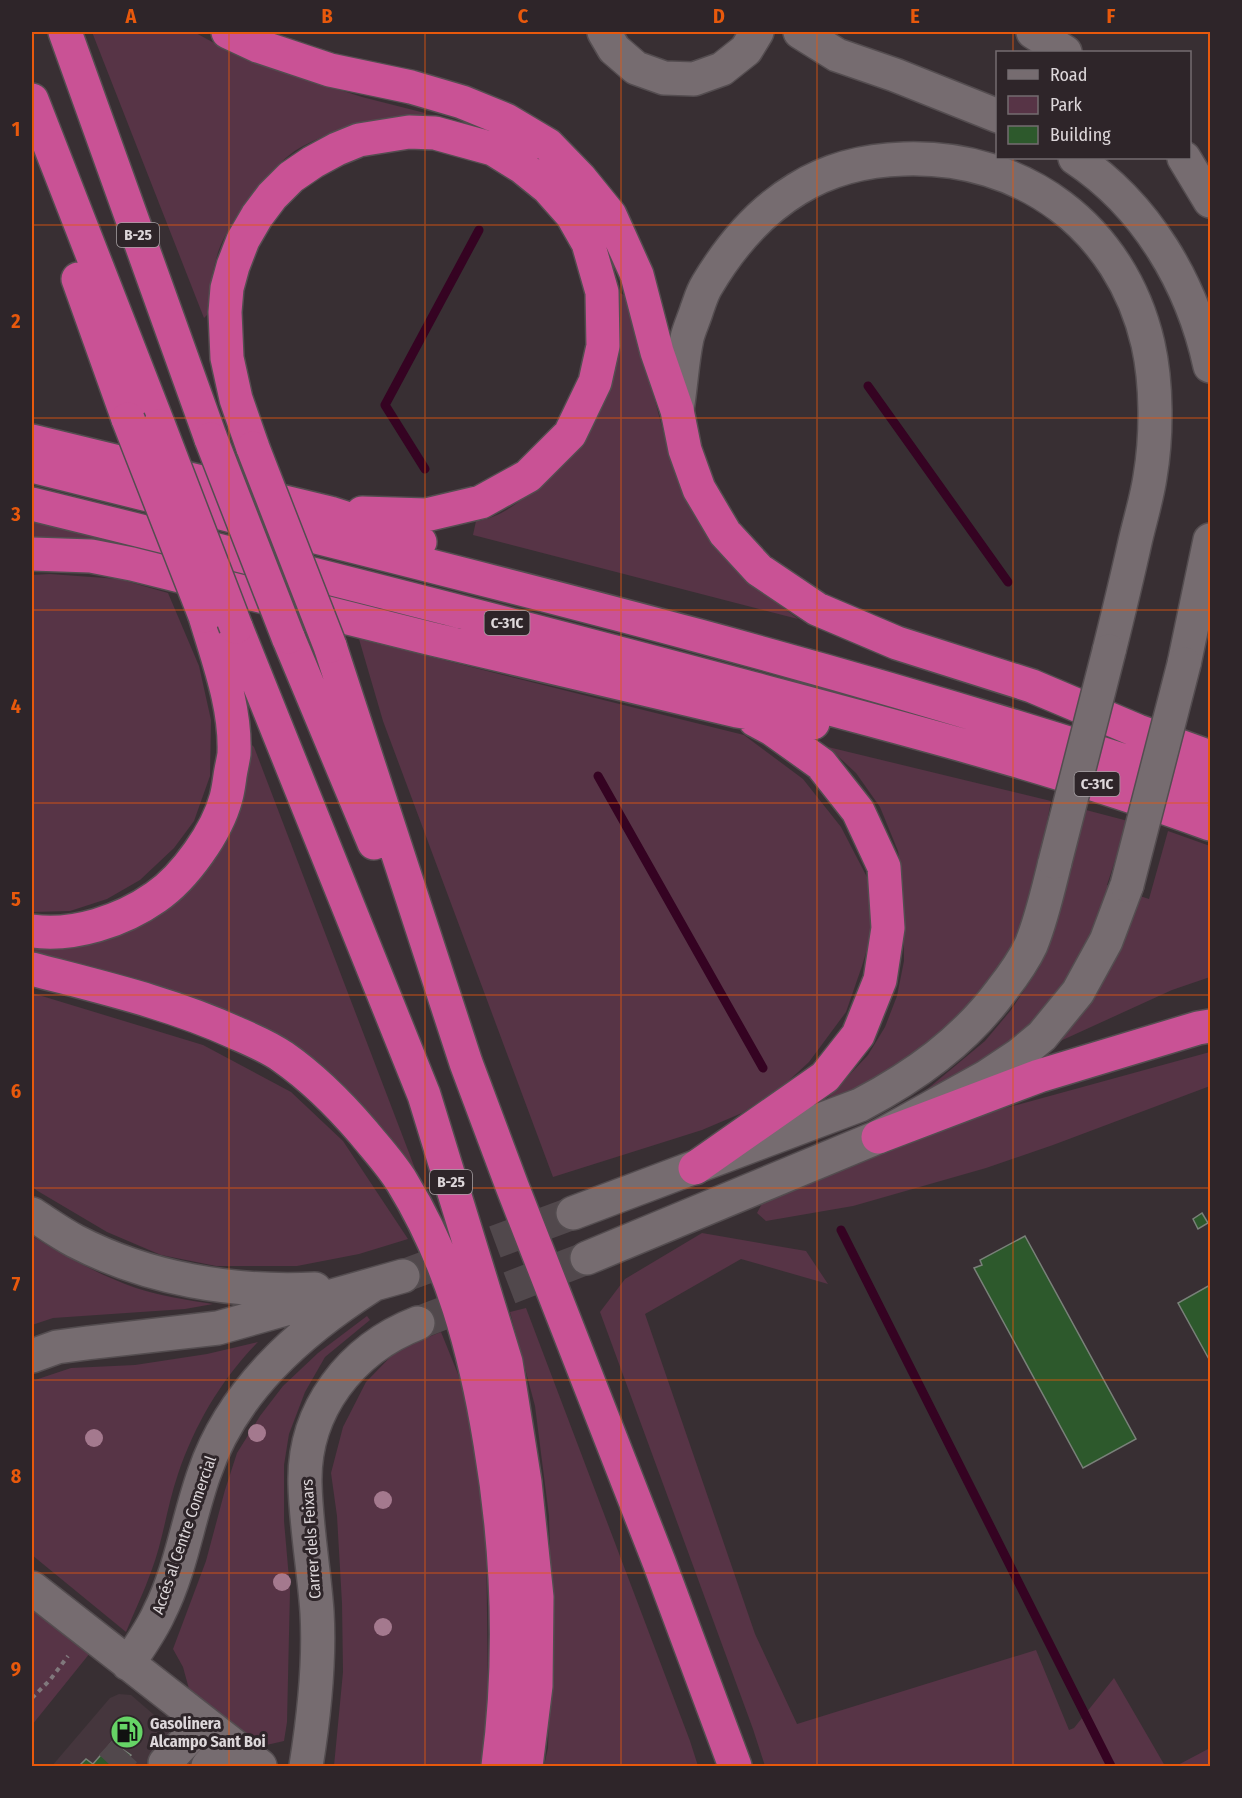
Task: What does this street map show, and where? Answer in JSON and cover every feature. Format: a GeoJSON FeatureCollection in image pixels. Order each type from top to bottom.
{"type":"FeatureCollection","features":[{"type":"Feature","properties":{"kind":"highway","name":"B-25"},"geometry":{"type":"LineString","coordinates":[[65,32],[211,440],[288,638],[466,1063],[659,1562],[735,1767]]}},
{"type":"Feature","properties":{"kind":"highway"},"geometry":{"type":"LineString","coordinates":[[228,32],[258,46],[330,70],[411,87],[462,102],[506,120],[548,145],[580,178],[609,215],[637,274],[657,352],[677,410],[685,450],[699,489],[724,533],[759,570],[817,609],[897,643],[1032,686],[1138,732],[1210,757]]}},
{"type":"Feature","properties":{"kind":"highway","name":"B-25"},"geometry":{"type":"LineString","coordinates":[[32,100],[143,422],[236,627],[424,1095],[506,1362],[525,1482],[537,1597],[536,1686],[526,1767]]}},
{"type":"Feature","properties":{"kind":"highway"},"geometry":{"type":"LineString","coordinates":[[330,513],[426,514],[481,502],[528,476],[570,434],[595,382],[603,346],[602,292],[588,243],[572,216],[548,188],[522,167],[493,149],[435,133],[409,132],[359,140],[321,158],[291,177],[272,196],[257,216],[232,266],[225,312],[227,358],[236,399],[330,646],[466,1063]]}},
{"type":"Feature","properties":{"kind":"highway"},"geometry":{"type":"LineString","coordinates":[[32,135],[62,232],[143,422],[224,681],[231,711],[234,754],[226,799],[213,831],[188,867],[157,897],[117,919],[77,931],[32,931]]}},
{"type":"Feature","properties":{"kind":"highway"},"geometry":{"type":"LineString","coordinates":[[32,441],[330,513],[405,538],[1138,732]]}},
{"type":"Feature","properties":{"kind":"highway","name":"C-31C"},"geometry":{"type":"LineString","coordinates":[[32,466],[513,586],[764,653],[1042,735],[1210,789]]}},
{"type":"Feature","properties":{"kind":"highway","name":"C-31C"},"geometry":{"type":"LineString","coordinates":[[32,504],[545,633],[981,750],[1064,773],[1210,824]]}},
{"type":"Feature","properties":{"kind":"highway"},"geometry":{"type":"LineString","coordinates":[[32,554],[91,556],[132,564],[428,638],[737,711],[981,750]]}},
{"type":"Feature","properties":{"kind":"highway"},"geometry":{"type":"LineString","coordinates":[[694,1168],[825,1077],[858,1035],[880,980],[888,928],[884,867],[858,811],[821,764],[772,729],[737,711]]}},
{"type":"Feature","properties":{"kind":"highway"},"geometry":{"type":"LineString","coordinates":[[32,969],[169,1007],[214,1023],[282,1056],[314,1081],[343,1109],[400,1179],[425,1224],[454,1294],[476,1365],[496,1476],[505,1562],[506,1604],[504,1696],[498,1767]]}},
{"type":"Feature","properties":{"kind":"highway"},"geometry":{"type":"LineString","coordinates":[[878,1137],[1039,1076],[1210,1026]]}},
{"type":"Feature","properties":{"kind":"street"},"geometry":{"type":"LineString","coordinates":[[604,32],[614,49],[636,68],[664,78],[694,79],[722,69],[746,50],[757,32]]}},
{"type":"Feature","properties":{"kind":"street"},"geometry":{"type":"LineString","coordinates":[[800,32],[837,55],[996,115]]}},
{"type":"Feature","properties":{"kind":"street"},"geometry":{"type":"LineString","coordinates":[[1033,32],[1063,51]]}},
{"type":"Feature","properties":{"kind":"street"},"geometry":{"type":"LineString","coordinates":[[573,1213],[860,1105],[891,1089],[930,1063],[959,1038],[991,1004],[1017,971],[1040,921],[1151,475],[1155,409],[1153,371],[1148,343],[1138,310],[1113,262],[1085,226],[1050,197],[1013,178],[969,163],[929,158],[885,159],[842,168],[797,189],[754,222],[705,288],[687,338],[677,410]]}},
{"type":"Feature","properties":{"kind":"street"},"geometry":{"type":"LineString","coordinates":[[1076,159],[1101,178],[1149,227],[1170,259],[1196,313],[1210,366]]}},
{"type":"Feature","properties":{"kind":"street"},"geometry":{"type":"LineString","coordinates":[[1185,159],[1210,201]]}},
{"type":"Feature","properties":{"kind":"street"},"geometry":{"type":"LineString","coordinates":[[587,1258],[878,1137],[986,1077],[1042,1036],[1078,992],[1092,968],[1106,941],[1127,885],[1184,664],[1210,540]]}},
{"type":"Feature","properties":{"kind":"street","name":"Accés al Centre Comercial"},"geometry":{"type":"LineString","coordinates":[[32,1214],[75,1241],[110,1256],[176,1277],[243,1288],[286,1290],[370,1286]]}},
{"type":"Feature","properties":{"kind":"street","name":"Accés al Centre Comercial"},"geometry":{"type":"LineString","coordinates":[[32,1356],[57,1347],[218,1328],[403,1276]]}},
{"type":"Feature","properties":{"kind":"street","name":"Accés al Centre Comercial"},"geometry":{"type":"LineString","coordinates":[[128,1664],[160,1612],[188,1529],[204,1472],[229,1419],[267,1369],[290,1347],[330,1313],[370,1286]]}},
{"type":"Feature","properties":{"kind":"street","name":"Carrer dels Feixars"},"geometry":{"type":"LineString","coordinates":[[306,1767],[313,1722],[317,1646],[317,1613],[305,1483],[309,1443],[322,1406],[350,1367],[380,1341],[401,1329],[418,1323]]}},
{"type":"Feature","properties":{"kind":"street"},"geometry":{"type":"LineString","coordinates":[[32,1588],[260,1767]]}},
{"type":"Feature","properties":{"kind":"street"},"geometry":{"type":"LineString","coordinates":[[174,1765],[215,1732]]}},
{"type":"Feature","properties":{"kind":"street"},"geometry":{"type":"LineString","coordinates":[[208,1767],[215,1732]]}},
{"type":"Feature","properties":{"kind":"path"},"geometry":{"type":"LineString","coordinates":[[32,1698],[69,1656]]}},
{"type":"Feature","properties":{"kind":"shaded area","name":"Gasolinera Alcampo Sant Boi"},"geometry":{"type":"Polygon","coordinates":[[[119,1694],[131,1695],[213,1766],[52,1766],[110,1698],[119,1694]]]}},
{"type":"Feature","properties":{"kind":"green space"},"geometry":{"type":"Polygon","coordinates":[[[92,32],[194,32],[216,44],[291,74],[362,97],[425,113],[424,117],[396,118],[360,124],[299,148],[281,162],[248,200],[222,243],[213,270],[207,315],[204,318],[92,32]]]}},
{"type":"Feature","properties":{"kind":"green space"},"geometry":{"type":"Polygon","coordinates":[[[620,293],[628,300],[673,468],[691,508],[723,555],[766,595],[798,619],[473,535],[476,521],[499,514],[520,501],[561,468],[585,439],[602,405],[613,369],[619,331],[620,293]]]}},
{"type":"Feature","properties":{"kind":"green space"},"geometry":{"type":"Polygon","coordinates":[[[32,521],[154,552],[156,559],[32,540],[32,521]]]}},
{"type":"Feature","properties":{"kind":"green space"},"geometry":{"type":"Polygon","coordinates":[[[50,574],[119,579],[168,593],[199,666],[211,720],[210,776],[194,821],[174,848],[140,880],[107,899],[70,911],[32,912],[32,575],[50,574]]]}},
{"type":"Feature","properties":{"kind":"green space"},"geometry":{"type":"Polygon","coordinates":[[[359,639],[744,735],[803,779],[841,827],[869,881],[872,932],[846,1012],[809,1062],[784,1085],[742,1113],[702,1130],[553,1177],[383,721],[359,639]]]}},
{"type":"Feature","properties":{"kind":"green space"},"geometry":{"type":"Polygon","coordinates":[[[250,745],[254,747],[419,1179],[339,1080],[272,1033],[32,953],[32,947],[58,947],[99,942],[133,929],[178,900],[214,860],[238,813],[250,745]]]}},
{"type":"Feature","properties":{"kind":"green space"},"geometry":{"type":"Polygon","coordinates":[[[828,747],[1051,801],[1030,906],[1019,939],[1005,962],[987,985],[959,1013],[907,1059],[869,1084],[826,1100],[868,1055],[885,1027],[897,996],[904,961],[903,881],[898,851],[880,807],[856,773],[828,747]]]}},
{"type":"Feature","properties":{"kind":"green space"},"geometry":{"type":"Polygon","coordinates":[[[1086,810],[1128,821],[1107,885],[1149,899],[1168,831],[1210,846],[1210,977],[1172,990],[1034,1053],[925,1091],[985,1041],[1011,1010],[1039,968],[1055,927],[1086,810]]]}},
{"type":"Feature","properties":{"kind":"green space"},"geometry":{"type":"Polygon","coordinates":[[[32,993],[203,1045],[291,1092],[343,1141],[408,1239],[359,1254],[297,1266],[216,1266],[161,1255],[107,1232],[36,1190],[32,1185],[32,993]]]}},
{"type":"Feature","properties":{"kind":"green space"},"geometry":{"type":"Polygon","coordinates":[[[1210,1052],[1210,1086],[1053,1145],[986,1168],[853,1206],[766,1221],[757,1213],[764,1200],[969,1118],[1210,1052]]]}},
{"type":"Feature","properties":{"kind":"green space"},"geometry":{"type":"Polygon","coordinates":[[[702,1233],[806,1251],[828,1284],[741,1259],[645,1314],[755,1634],[797,1724],[1036,1650],[1069,1730],[1074,1728],[1114,1678],[1165,1766],[765,1766],[600,1312],[625,1279],[702,1233]]]}},
{"type":"Feature","properties":{"kind":"green space"},"geometry":{"type":"Polygon","coordinates":[[[32,1236],[83,1265],[122,1283],[154,1293],[213,1304],[185,1309],[53,1318],[32,1325],[32,1236]]]}},
{"type":"Feature","properties":{"kind":"green space"},"geometry":{"type":"Polygon","coordinates":[[[526,1308],[698,1766],[544,1766],[548,1748],[552,1626],[549,1516],[535,1406],[510,1312],[526,1308]]]}},
{"type":"Feature","properties":{"kind":"green space"},"geometry":{"type":"Polygon","coordinates":[[[367,1316],[370,1320],[325,1357],[305,1392],[289,1434],[284,1465],[284,1521],[290,1590],[287,1722],[284,1741],[262,1746],[189,1689],[183,1667],[173,1649],[206,1561],[237,1453],[260,1416],[283,1386],[318,1353],[367,1316]]]}},
{"type":"Feature","properties":{"kind":"green space"},"geometry":{"type":"Polygon","coordinates":[[[441,1332],[464,1389],[478,1464],[486,1529],[488,1695],[483,1766],[334,1766],[343,1672],[337,1516],[331,1473],[343,1427],[366,1382],[398,1349],[441,1332]]]}},
{"type":"Feature","properties":{"kind":"green space"},"geometry":{"type":"Polygon","coordinates":[[[258,1342],[221,1387],[192,1438],[174,1486],[155,1560],[126,1632],[32,1555],[32,1381],[71,1368],[135,1365],[207,1354],[258,1342]]]}},
{"type":"Feature","properties":{"kind":"green space"},"geometry":{"type":"Polygon","coordinates":[[[32,1599],[90,1653],[32,1725],[32,1599]]]}},
{"type":"Feature","properties":{"kind":"green space"},"geometry":{"type":"Polygon","coordinates":[[[1210,1748],[1210,1766],[1176,1766],[1210,1748]]]}},
{"type":"Feature","properties":{"kind":"building"},"geometry":{"type":"Polygon","coordinates":[[[1202,1213],[1208,1223],[1198,1229],[1193,1219],[1202,1213]]]}},
{"type":"Feature","properties":{"kind":"building"},"geometry":{"type":"Polygon","coordinates":[[[1025,1236],[1136,1439],[1083,1468],[974,1268],[982,1265],[980,1260],[1025,1236]]]}},
{"type":"Feature","properties":{"kind":"building"},"geometry":{"type":"Polygon","coordinates":[[[1210,1285],[1210,1361],[1178,1303],[1210,1285]]]}},
{"type":"Feature","properties":{"kind":"building"},"geometry":{"type":"Polygon","coordinates":[[[112,1742],[131,1755],[120,1766],[79,1766],[86,1759],[93,1764],[112,1742]]]}},
{"type":"Feature","properties":{"kind":"waterway"},"geometry":{"type":"LineString","coordinates":[[425,469],[385,405],[479,230]]}},
{"type":"Feature","properties":{"kind":"waterway"},"geometry":{"type":"LineString","coordinates":[[868,386],[1008,582]]}},
{"type":"Feature","properties":{"kind":"waterway"},"geometry":{"type":"LineString","coordinates":[[598,776],[763,1068]]}},
{"type":"Feature","properties":{"kind":"waterway"},"geometry":{"type":"LineString","coordinates":[[841,1230],[1111,1766]]}},
{"type":"Feature","properties":{"kind":"tunnel"},"geometry":{"type":"LineString","coordinates":[[403,1276],[573,1213]]}},
{"type":"Feature","properties":{"kind":"tunnel"},"geometry":{"type":"LineString","coordinates":[[418,1323],[587,1258]]}},
{"type":"Feature","properties":{"kind":"tunnel"},"geometry":{"type":"LineString","coordinates":[[111,1766],[125,1751]]}},
{"type":"Feature","properties":{"kind":"place","name":"Gasolinera Alcampo Sant Boi"},"geometry":{"type":"Point","coordinates":[127,1732]}}]}
